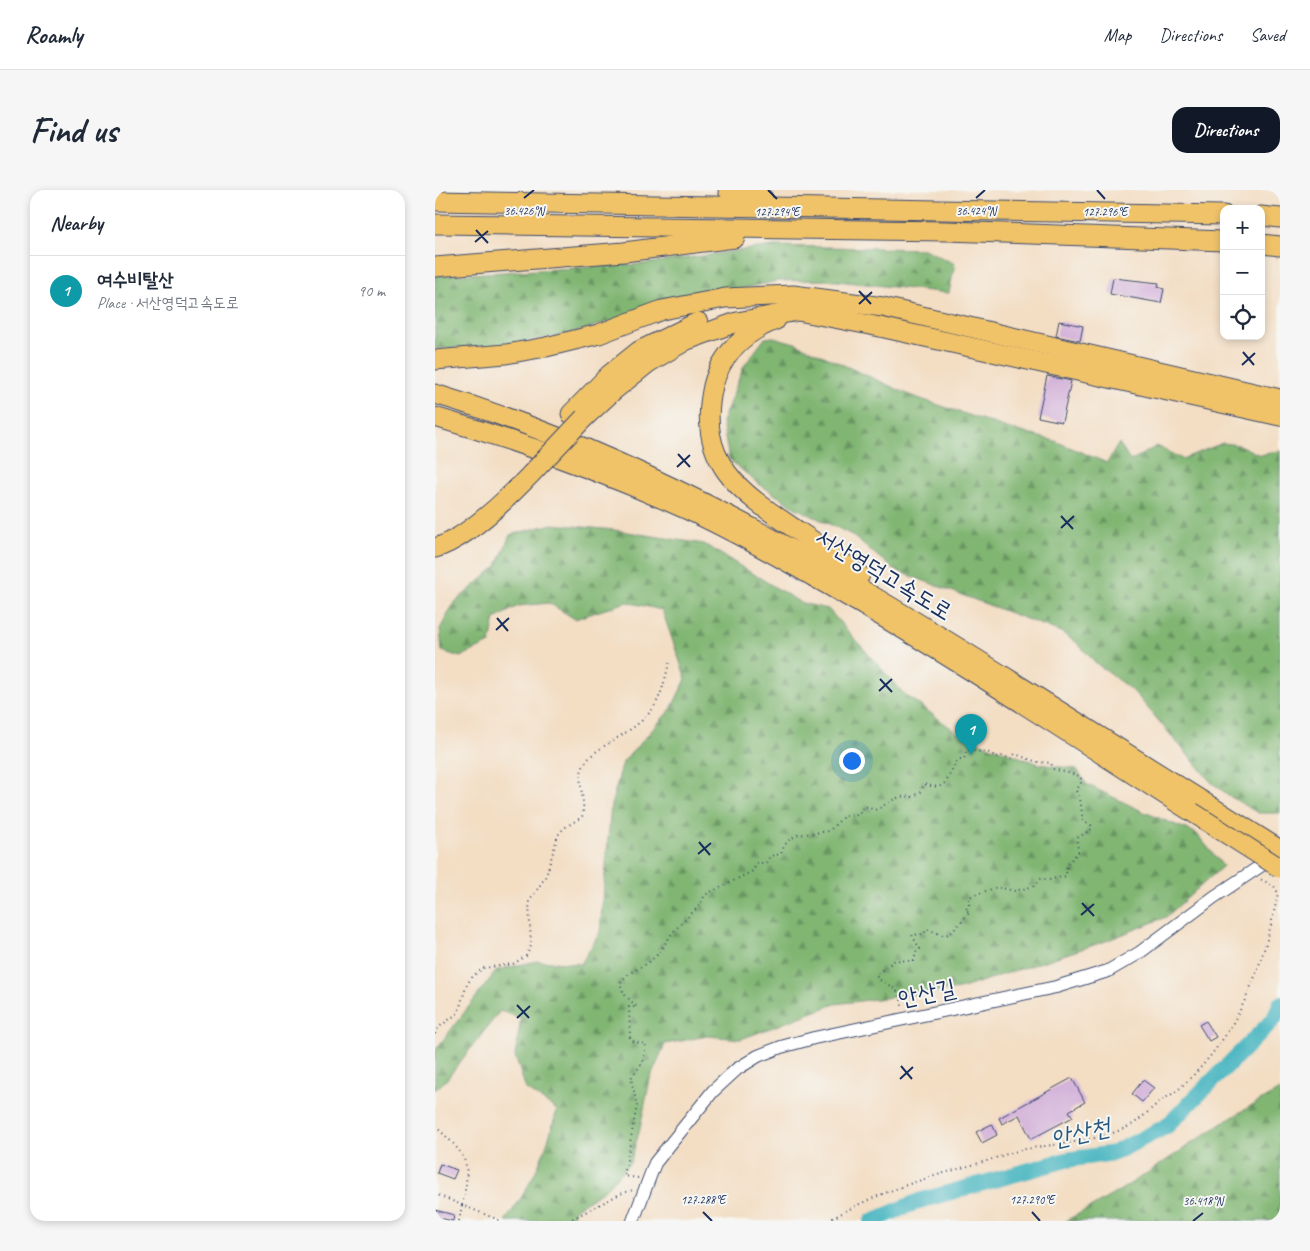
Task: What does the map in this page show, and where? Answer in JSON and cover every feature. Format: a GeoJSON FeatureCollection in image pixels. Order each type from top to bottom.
{"type":"FeatureCollection","features":[{"type":"Feature","properties":{"kind":"highway"},"geometry":{"type":"LineString","coordinates":[[728,190],[800,207]]}},
{"type":"Feature","properties":{"kind":"highway"},"geometry":{"type":"LineString","coordinates":[[435,201],[1220,215]]}},
{"type":"Feature","properties":{"kind":"highway"},"geometry":{"type":"LineString","coordinates":[[1265,216],[1280,218]]}},
{"type":"Feature","properties":{"kind":"highway"},"geometry":{"type":"LineString","coordinates":[[435,224],[947,231],[1220,241]]}},
{"type":"Feature","properties":{"kind":"highway"},"geometry":{"type":"LineString","coordinates":[[435,267],[624,252],[806,229]]}},
{"type":"Feature","properties":{"kind":"highway"},"geometry":{"type":"LineString","coordinates":[[435,360],[506,354],[546,347],[599,334],[662,310],[725,298],[883,307],[1280,399]]}},
{"type":"Feature","properties":{"kind":"highway"},"geometry":{"type":"LineString","coordinates":[[795,303],[747,336],[725,355],[716,375],[708,410],[711,443],[729,476],[753,501],[818,544],[934,632]]}},
{"type":"Feature","properties":{"kind":"highway"},"geometry":{"type":"LineString","coordinates":[[435,534],[461,521],[526,470],[577,416],[613,391],[647,363],[687,340],[728,324],[795,303],[1280,416]]}},
{"type":"Feature","properties":{"kind":"highway","name":"서산영덕고속도로"},"geometry":{"type":"LineString","coordinates":[[435,394],[565,440],[673,487],[866,590],[934,632],[1196,806],[1280,868]]}},
{"type":"Feature","properties":{"kind":"highway","name":"서산영덕고속도로"},"geometry":{"type":"LineString","coordinates":[[435,418],[459,424],[562,460],[670,502],[766,550],[907,631],[1196,806],[1280,852]]}},
{"type":"Feature","properties":{"kind":"highway"},"geometry":{"type":"LineString","coordinates":[[435,548],[481,521],[509,497],[526,470]]}},
{"type":"Feature","properties":{"kind":"street","name":"안산길"},"geometry":{"type":"LineString","coordinates":[[633,1221],[645,1185],[655,1163],[713,1091],[737,1069],[758,1056],[781,1046],[1056,987],[1107,971],[1139,953],[1280,852]]}},
{"type":"Feature","properties":{"kind":"path"},"geometry":{"type":"LineString","coordinates":[[435,1034],[438,1028],[458,1013],[467,984],[474,975],[484,968],[513,964],[526,956],[531,946],[529,902],[546,876],[558,836],[564,828],[582,818],[584,811],[580,775],[585,764],[602,747],[635,727],[648,715],[661,695],[669,663]]}},
{"type":"Feature","properties":{"kind":"path"},"geometry":{"type":"LineString","coordinates":[[645,1185],[634,1176],[624,1176],[637,1105],[631,1078],[643,1062],[646,1044],[634,1042],[630,1037],[629,1006],[637,1007],[624,994],[621,983],[628,974],[648,963],[658,954],[673,932],[700,905],[705,895],[727,885],[733,879],[753,871],[757,863],[766,862],[770,856],[781,854],[783,846],[798,835],[829,831],[844,816],[858,814],[864,806],[875,810],[895,797],[913,797],[921,792],[924,784],[937,788],[941,787],[948,780],[949,772],[959,759],[965,759],[967,750],[991,753],[995,757],[1004,756],[1010,759],[1015,754],[1037,762],[1051,763],[1053,769],[1080,776],[1082,781],[1076,791],[1080,798],[1083,821],[1091,825],[1091,829],[1077,838],[1078,852],[1067,865],[1066,876],[1049,880],[1041,878],[1034,886],[1015,891],[997,887],[969,897],[969,906],[965,910],[970,912],[950,934],[943,935],[927,929],[925,934],[912,935],[920,949],[916,952],[914,961],[895,960],[876,975],[878,979],[892,985],[902,1001],[901,1008],[913,1018]]}},
{"type":"Feature","properties":{"kind":"path"},"geometry":{"type":"LineString","coordinates":[[828,1221],[885,1192],[923,1179],[1024,1149],[1107,1134],[1126,1128],[1146,1116],[1158,1103],[1179,1089],[1218,1045],[1241,1010],[1251,992],[1268,941],[1278,893],[1274,886],[1263,882],[1251,871]]}},
{"type":"Feature","properties":{"kind":"path"},"geometry":{"type":"LineString","coordinates":[[435,1126],[461,1151],[466,1162],[466,1186],[459,1221]]}},
{"type":"Feature","properties":{"kind":"path"},"geometry":{"type":"LineString","coordinates":[[568,1221],[620,1194],[645,1185]]}},
{"type":"Feature","properties":{"kind":"path"},"geometry":{"type":"LineString","coordinates":[[435,1194],[501,1221]]}},
{"type":"Feature","properties":{"kind":"green space"},"geometry":{"type":"Polygon","coordinates":[[[773,246],[924,249],[955,264],[949,293],[828,280],[778,281],[658,306],[570,334],[493,346],[435,349],[435,276],[643,264],[773,246]]]}},
{"type":"Feature","properties":{"kind":"green space"},"geometry":{"type":"Polygon","coordinates":[[[773,337],[795,343],[912,396],[1010,429],[1055,441],[1107,463],[1119,443],[1130,461],[1157,446],[1182,459],[1223,443],[1239,445],[1260,455],[1280,451],[1280,813],[1258,813],[1231,797],[1211,782],[1134,692],[1097,664],[1076,642],[1061,632],[895,570],[850,534],[794,507],[756,482],[729,459],[722,422],[744,366],[765,338],[773,337]]]}},
{"type":"Feature","properties":{"kind":"green space"},"geometry":{"type":"Polygon","coordinates":[[[552,524],[614,530],[704,544],[801,603],[828,609],[903,693],[962,736],[1039,764],[1077,769],[1086,784],[1144,812],[1196,833],[1223,866],[1166,917],[1106,941],[959,989],[835,1004],[741,1039],[707,1036],[665,1044],[650,1079],[640,1129],[630,1163],[605,1189],[575,1209],[572,1221],[505,1221],[524,1194],[537,1169],[557,1110],[526,1089],[515,1056],[521,1018],[500,1011],[447,1079],[435,1090],[435,1053],[497,970],[537,961],[581,964],[600,932],[611,805],[623,762],[671,709],[686,679],[662,610],[627,602],[575,619],[549,603],[518,606],[495,619],[490,643],[460,657],[442,651],[440,629],[454,603],[497,566],[510,535],[552,524]]]}},
{"type":"Feature","properties":{"kind":"green space"},"geometry":{"type":"Polygon","coordinates":[[[1280,1090],[1280,1221],[1065,1221],[1120,1190],[1225,1121],[1280,1090]]]}},
{"type":"Feature","properties":{"kind":"building"},"geometry":{"type":"Polygon","coordinates":[[[1113,278],[1159,283],[1158,287],[1164,289],[1161,303],[1110,294],[1113,278]]]}},
{"type":"Feature","properties":{"kind":"building"},"geometry":{"type":"Polygon","coordinates":[[[1059,321],[1083,326],[1080,341],[1056,336],[1059,321]]]}},
{"type":"Feature","properties":{"kind":"building"},"geometry":{"type":"Polygon","coordinates":[[[1047,376],[1071,381],[1062,422],[1038,417],[1047,376]]]}},
{"type":"Feature","properties":{"kind":"building"},"geometry":{"type":"Polygon","coordinates":[[[1206,1021],[1216,1037],[1209,1041],[1199,1025],[1206,1021]]]}},
{"type":"Feature","properties":{"kind":"building"},"geometry":{"type":"Polygon","coordinates":[[[1072,1078],[1085,1102],[1069,1111],[1073,1117],[1031,1139],[1019,1115],[1002,1124],[999,1118],[1072,1078]]]}},
{"type":"Feature","properties":{"kind":"building"},"geometry":{"type":"Polygon","coordinates":[[[1143,1080],[1154,1088],[1142,1102],[1132,1094],[1143,1080]]]}},
{"type":"Feature","properties":{"kind":"building"},"geometry":{"type":"Polygon","coordinates":[[[992,1124],[997,1135],[982,1143],[976,1132],[992,1124]]]}},
{"type":"Feature","properties":{"kind":"building"},"geometry":{"type":"Polygon","coordinates":[[[440,1164],[457,1170],[453,1179],[437,1173],[440,1164]]]}},
{"type":"Feature","properties":{"kind":"building"},"geometry":{"type":"Polygon","coordinates":[[[435,1210],[454,1215],[453,1221],[435,1217],[435,1210]]]}},
{"type":"Feature","properties":{"kind":"waterway","name":"안산천"},"geometry":{"type":"LineString","coordinates":[[872,1221],[919,1201],[1066,1160],[1114,1153],[1167,1126],[1274,1019],[1280,1004]]}},
{"type":"Feature","properties":{"kind":"place","name":"여수비탈산"},"geometry":{"type":"Point","coordinates":[971,755]}}]}
